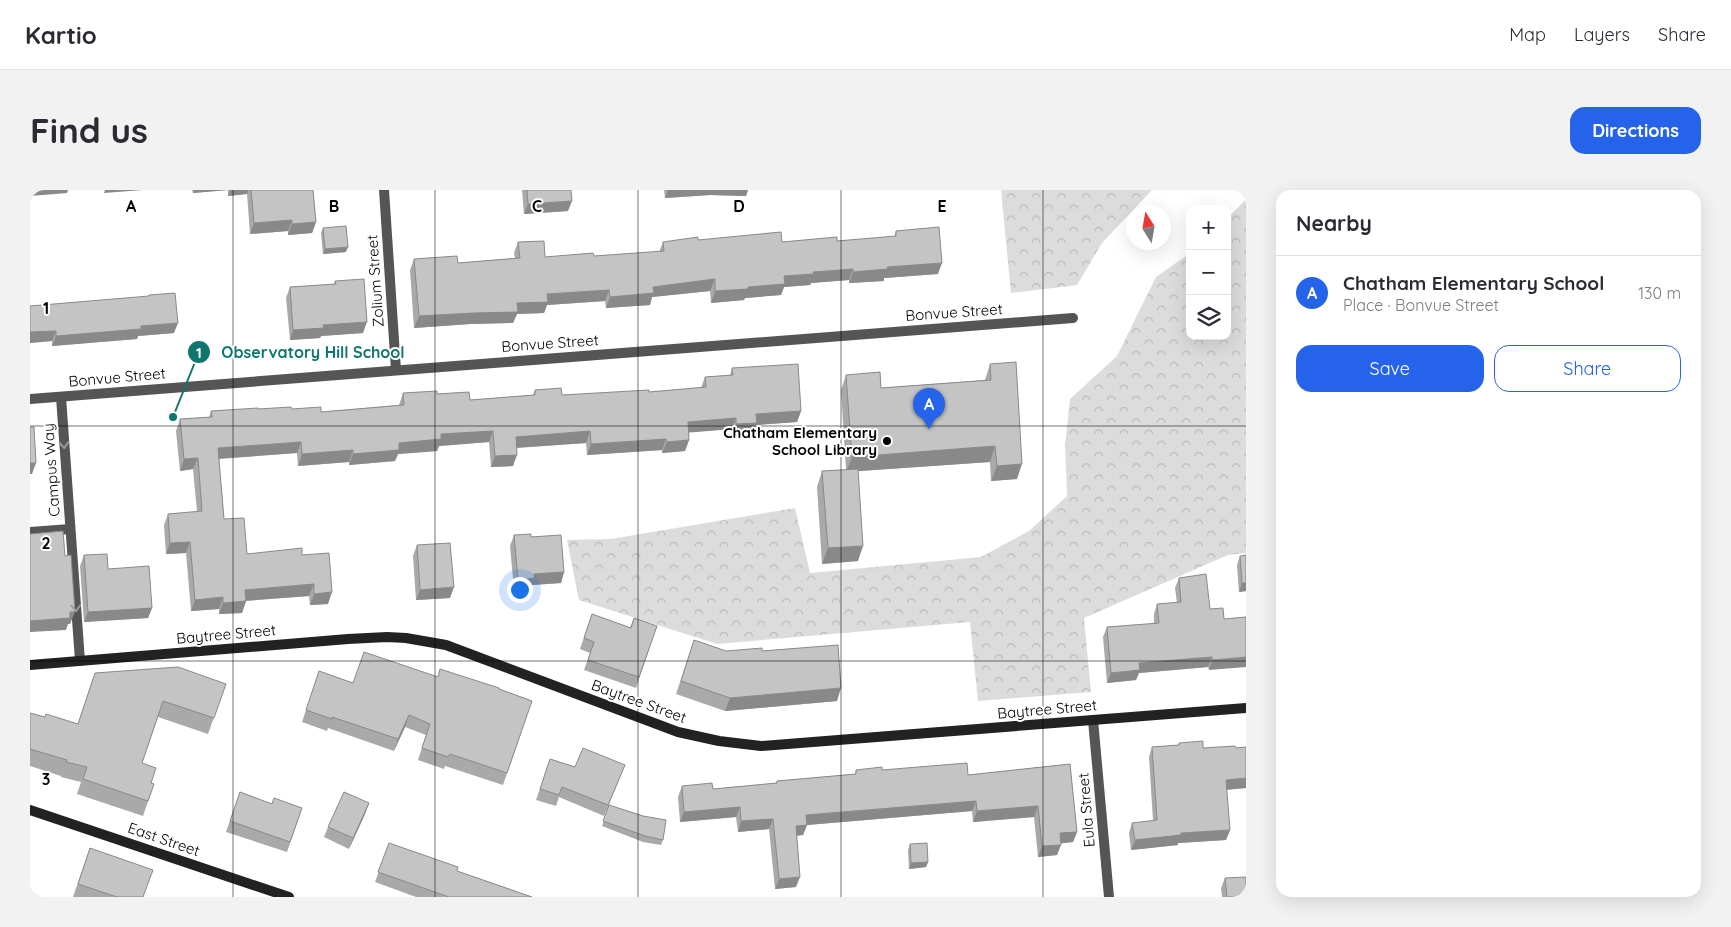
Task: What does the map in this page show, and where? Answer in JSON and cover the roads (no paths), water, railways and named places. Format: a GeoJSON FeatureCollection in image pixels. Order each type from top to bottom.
{"type":"FeatureCollection","features":[{"type":"Feature","properties":{"kind":"street","name":"Zolium Street"},"geometry":{"type":"LineString","coordinates":[[384,190],[396,370]]}},
{"type":"Feature","properties":{"kind":"street","name":"Bonvue Street"},"geometry":{"type":"LineString","coordinates":[[30,399],[1073,318]]}},
{"type":"Feature","properties":{"kind":"street","name":"Campus Way"},"geometry":{"type":"LineString","coordinates":[[61,397],[80,661]]}},
{"type":"Feature","properties":{"kind":"street"},"geometry":{"type":"LineString","coordinates":[[30,532],[70,529]]}},
{"type":"Feature","properties":{"kind":"street","name":"Baytree Street"},"geometry":{"type":"LineString","coordinates":[[30,665],[348,639],[406,638],[433,642],[465,651],[678,732],[699,738],[741,744],[780,745],[1246,708]]}},
{"type":"Feature","properties":{"kind":"street","name":"Eula Street"},"geometry":{"type":"LineString","coordinates":[[1093,720],[1109,897]]}},
{"type":"Feature","properties":{"kind":"street","name":"East Street"},"geometry":{"type":"LineString","coordinates":[[30,810],[289,897]]}},
{"type":"Feature","properties":{"kind":"place","name":"Observatory Hill School"},"geometry":{"type":"Point","coordinates":[173,417]}},
{"type":"Feature","properties":{"kind":"place","name":"Chatham Elementary School"},"geometry":{"type":"Point","coordinates":[929,429]}},
{"type":"Feature","properties":{"kind":"place","name":"Chatham Elementary School Library"},"geometry":{"type":"Point","coordinates":[887,441]}}]}
